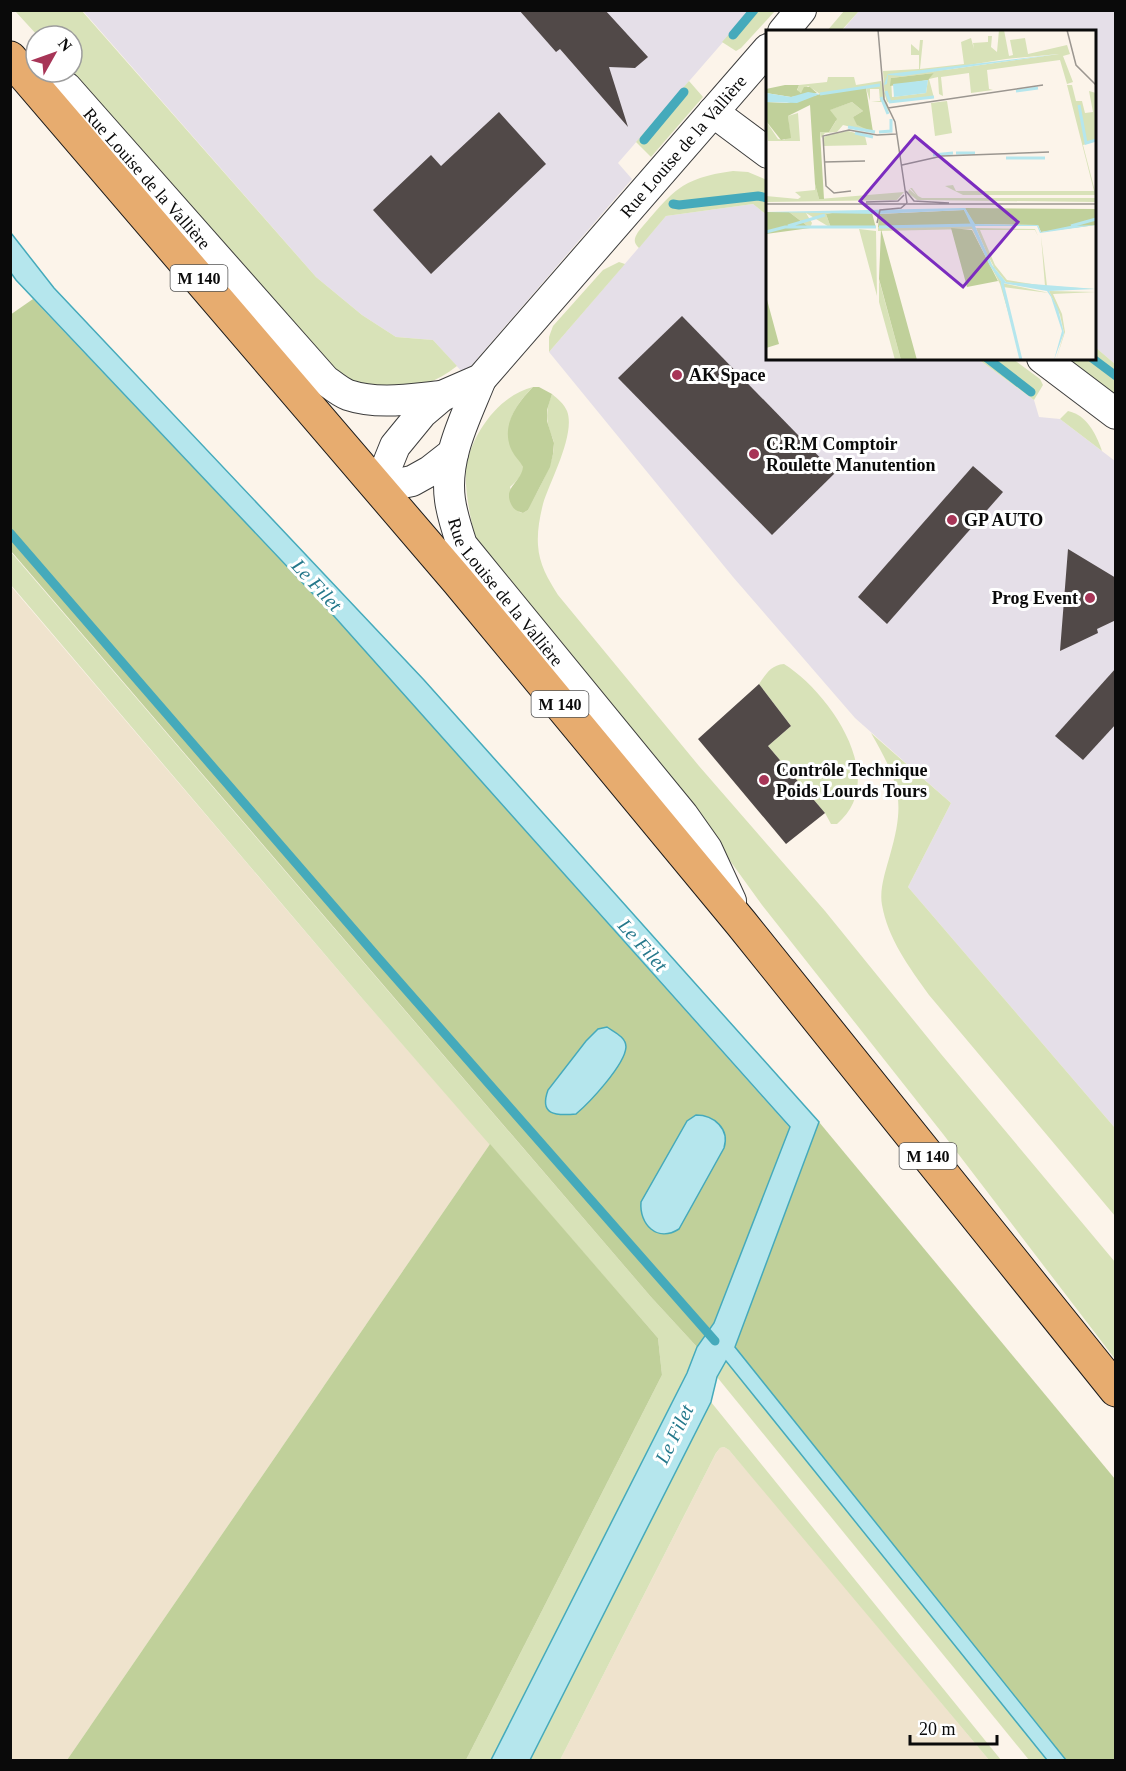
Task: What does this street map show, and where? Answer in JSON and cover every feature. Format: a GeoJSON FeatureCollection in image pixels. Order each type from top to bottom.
{"type":"FeatureCollection","features":[{"type":"Feature","properties":{"kind":"main road","name":"M 140"},"geometry":{"type":"LineString","coordinates":[[15,63],[458,580],[741,923],[1116,1390]]}},
{"type":"Feature","properties":{"kind":"street"},"geometry":{"type":"LineString","coordinates":[[785,30],[801,10]]}},
{"type":"Feature","properties":{"kind":"street","name":"Rue Louise de la Vallière"},"geometry":{"type":"LineString","coordinates":[[741,923],[707,849],[683,815],[462,545],[449,498],[453,453],[481,379],[766,51]]}},
{"type":"Feature","properties":{"kind":"street","name":"Rue Louise de la Vallière"},"geometry":{"type":"LineString","coordinates":[[15,63],[66,87],[325,380],[347,394],[369,399],[389,401],[442,396]]}},
{"type":"Feature","properties":{"kind":"street"},"geometry":{"type":"LineString","coordinates":[[713,112],[766,152]]}},
{"type":"Feature","properties":{"kind":"street"},"geometry":{"type":"LineString","coordinates":[[1045,360],[1116,414]]}},
{"type":"Feature","properties":{"kind":"street","name":"Rue Louise de la Vallière"},"geometry":{"type":"LineString","coordinates":[[378,488],[395,446],[422,413],[442,396],[481,379]]}},
{"type":"Feature","properties":{"kind":"street"},"geometry":{"type":"LineString","coordinates":[[378,488],[411,481],[430,471],[453,453]]}},
{"type":"Feature","properties":{"kind":"shaded area"},"geometry":{"type":"Polygon","coordinates":[[[83,11],[750,11],[618,163],[632,179],[464,374],[433,340],[396,337],[362,315],[316,277],[83,11]]]}},
{"type":"Feature","properties":{"kind":"shaded area"},"geometry":{"type":"Polygon","coordinates":[[[859,11],[1115,11],[1115,364],[1096,348],[1096,30],[843,30],[859,11]]]}},
{"type":"Feature","properties":{"kind":"shaded area"},"geometry":{"type":"Polygon","coordinates":[[[753,204],[766,214],[766,360],[979,360],[1034,400],[1039,417],[1060,419],[1115,461],[1115,1128],[908,887],[951,803],[855,718],[733,577],[549,352],[666,216],[753,204]]]}},
{"type":"Feature","properties":{"kind":"shaded area"},"geometry":{"type":"Polygon","coordinates":[[[10,585],[361,997],[490,1144],[67,1760],[10,1760],[10,585]]]}},
{"type":"Feature","properties":{"kind":"shaded area"},"geometry":{"type":"Polygon","coordinates":[[[724,1447],[778,1507],[989,1760],[560,1760],[716,1453],[724,1447]]]}},
{"type":"Feature","properties":{"kind":"green space"},"geometry":{"type":"Polygon","coordinates":[[[15,11],[82,11],[316,277],[362,315],[396,337],[433,340],[457,366],[429,382],[400,389],[370,386],[340,376],[152,168],[80,84],[84,84],[84,24],[27,24],[15,11]]]}},
{"type":"Feature","properties":{"kind":"green space"},"geometry":{"type":"Polygon","coordinates":[[[750,11],[775,11],[736,51],[722,42],[750,11]]]}},
{"type":"Feature","properties":{"kind":"green space"},"geometry":{"type":"Polygon","coordinates":[[[844,11],[859,11],[842,30],[828,30],[844,11]]]}},
{"type":"Feature","properties":{"kind":"green space"},"geometry":{"type":"Polygon","coordinates":[[[689,81],[703,97],[651,157],[636,142],[689,81]]]}},
{"type":"Feature","properties":{"kind":"green space"},"geometry":{"type":"Polygon","coordinates":[[[733,171],[748,172],[766,180],[766,214],[753,204],[666,216],[639,248],[637,246],[635,240],[638,232],[669,197],[688,183],[733,171]]]}},
{"type":"Feature","properties":{"kind":"green space"},"geometry":{"type":"Polygon","coordinates":[[[619,262],[625,264],[549,352],[549,337],[553,326],[603,270],[619,262]]]}},
{"type":"Feature","properties":{"kind":"green space"},"geometry":{"type":"Polygon","coordinates":[[[33,299],[333,615],[790,1128],[714,1323],[697,1347],[651,1297],[11,551],[10,315],[33,299]]]}},
{"type":"Feature","properties":{"kind":"green space"},"geometry":{"type":"Polygon","coordinates":[[[1096,348],[1115,364],[1115,396],[1070,360],[1096,360],[1096,348]]]}},
{"type":"Feature","properties":{"kind":"green space"},"geometry":{"type":"Polygon","coordinates":[[[979,360],[1014,360],[1040,379],[1043,385],[1034,400],[979,360]]]}},
{"type":"Feature","properties":{"kind":"green space"},"geometry":{"type":"Polygon","coordinates":[[[533,387],[516,408],[510,424],[510,442],[523,470],[521,476],[510,487],[519,512],[523,513],[528,510],[548,468],[553,451],[554,442],[547,417],[552,394],[566,408],[569,421],[561,458],[543,504],[538,529],[540,559],[554,589],[699,766],[825,911],[1115,1262],[1115,1359],[943,1134],[762,905],[710,833],[476,541],[466,485],[469,455],[480,430],[498,407],[521,391],[533,387]]]}},
{"type":"Feature","properties":{"kind":"green space"},"geometry":{"type":"Polygon","coordinates":[[[533,387],[539,387],[552,394],[547,410],[547,421],[554,443],[550,467],[528,510],[523,513],[513,508],[509,498],[509,493],[523,467],[512,451],[508,433],[516,408],[533,387]]]}},
{"type":"Feature","properties":{"kind":"green space"},"geometry":{"type":"Polygon","coordinates":[[[1068,411],[1086,421],[1094,432],[1102,451],[1060,419],[1068,411]]]}},
{"type":"Feature","properties":{"kind":"green space"},"geometry":{"type":"Polygon","coordinates":[[[10,551],[651,1297],[697,1347],[687,1373],[491,1760],[466,1760],[662,1375],[658,1338],[361,997],[11,585],[10,551]]]}},
{"type":"Feature","properties":{"kind":"green space"},"geometry":{"type":"Polygon","coordinates":[[[784,664],[818,694],[834,715],[847,737],[856,761],[858,784],[852,805],[837,824],[831,824],[825,813],[768,746],[791,726],[759,684],[772,668],[784,664]]]}},
{"type":"Feature","properties":{"kind":"green space"},"geometry":{"type":"Polygon","coordinates":[[[871,733],[951,803],[908,887],[1115,1128],[1115,1216],[929,995],[894,941],[885,917],[881,893],[898,820],[897,792],[888,765],[871,733]]]}},
{"type":"Feature","properties":{"kind":"green space"},"geometry":{"type":"Polygon","coordinates":[[[819,1122],[1115,1479],[1115,1760],[1066,1760],[735,1347],[819,1122]]]}},
{"type":"Feature","properties":{"kind":"green space"},"geometry":{"type":"Polygon","coordinates":[[[490,1144],[658,1338],[662,1375],[466,1760],[67,1760],[490,1144]]]}},
{"type":"Feature","properties":{"kind":"green space"},"geometry":{"type":"Polygon","coordinates":[[[726,1361],[1047,1760],[1029,1760],[717,1377],[726,1361]]]}},
{"type":"Feature","properties":{"kind":"green space"},"geometry":{"type":"Polygon","coordinates":[[[711,1402],[1001,1760],[989,1760],[729,1450],[724,1447],[716,1453],[560,1760],[530,1760],[711,1402]]]}},
{"type":"Feature","properties":{"kind":"water","name":"Le Filet"},"geometry":{"type":"Polygon","coordinates":[[[11,233],[54,288],[424,680],[819,1122],[735,1347],[1066,1760],[1047,1760],[726,1361],[717,1377],[711,1402],[530,1760],[491,1760],[687,1373],[697,1347],[714,1323],[790,1127],[333,615],[16,280],[11,273],[11,233]]]}},
{"type":"Feature","properties":{"kind":"water"},"geometry":{"type":"Polygon","coordinates":[[[607,1027],[624,1040],[626,1047],[620,1064],[597,1093],[576,1114],[562,1115],[551,1112],[546,1105],[548,1090],[586,1041],[598,1029],[607,1027]]]}},
{"type":"Feature","properties":{"kind":"water"},"geometry":{"type":"Polygon","coordinates":[[[696,1115],[709,1117],[719,1124],[725,1135],[724,1148],[679,1229],[664,1234],[657,1232],[646,1224],[641,1202],[687,1121],[696,1115]]]}},
{"type":"Feature","properties":{"kind":"building"},"geometry":{"type":"Polygon","coordinates":[[[519,10],[605,10],[648,57],[635,68],[609,67],[628,127],[560,49],[556,52],[519,10]]]}},
{"type":"Feature","properties":{"kind":"building"},"geometry":{"type":"Polygon","coordinates":[[[499,112],[546,164],[431,274],[373,210],[431,155],[441,166],[499,112]]]}},
{"type":"Feature","properties":{"kind":"building","name":"C.R.M Comptoir Roulette Manutention"},"geometry":{"type":"Polygon","coordinates":[[[682,316],[835,473],[772,535],[618,378],[682,316]]]}},
{"type":"Feature","properties":{"kind":"building","name":"GP AUTO"},"geometry":{"type":"Polygon","coordinates":[[[973,466],[1003,492],[887,624],[858,597],[973,466]]]}},
{"type":"Feature","properties":{"kind":"building","name":"Prog Event"},"geometry":{"type":"Polygon","coordinates":[[[1068,549],[1116,578],[1116,620],[1097,629],[1098,633],[1060,651],[1068,549]]]}},
{"type":"Feature","properties":{"kind":"building"},"geometry":{"type":"Polygon","coordinates":[[[1116,668],[1116,724],[1083,760],[1055,736],[1116,668]]]}},
{"type":"Feature","properties":{"kind":"building","name":"Contrôle Technique Poids Lourds Tours"},"geometry":{"type":"Polygon","coordinates":[[[759,684],[791,726],[768,746],[825,813],[786,844],[698,739],[759,684]]]}},
{"type":"Feature","properties":{"kind":"waterway"},"geometry":{"type":"LineString","coordinates":[[733,35],[754,10]]}},
{"type":"Feature","properties":{"kind":"waterway"},"geometry":{"type":"LineString","coordinates":[[644,140],[684,92]]}},
{"type":"Feature","properties":{"kind":"waterway"},"geometry":{"type":"LineString","coordinates":[[673,204],[758,196],[766,198]]}},
{"type":"Feature","properties":{"kind":"waterway"},"geometry":{"type":"LineString","coordinates":[[990,360],[1031,392]]}},
{"type":"Feature","properties":{"kind":"waterway"},"geometry":{"type":"LineString","coordinates":[[1095,360],[1116,376]]}},
{"type":"Feature","properties":{"kind":"waterway"},"geometry":{"type":"LineString","coordinates":[[10,533],[380,960],[715,1341]]}},
{"type":"Feature","properties":{"kind":"place","name":"AK Space"},"geometry":{"type":"Point","coordinates":[677,375]}},
{"type":"Feature","properties":{"kind":"place","name":"C.R.M Comptoir Roulette Manutention"},"geometry":{"type":"Point","coordinates":[754,454]}},
{"type":"Feature","properties":{"kind":"place","name":"GP AUTO"},"geometry":{"type":"Point","coordinates":[952,520]}},
{"type":"Feature","properties":{"kind":"place","name":"Prog Event"},"geometry":{"type":"Point","coordinates":[1090,598]}},
{"type":"Feature","properties":{"kind":"place","name":"Contrôle Technique Poids Lourds Tours"},"geometry":{"type":"Point","coordinates":[764,780]}}]}
